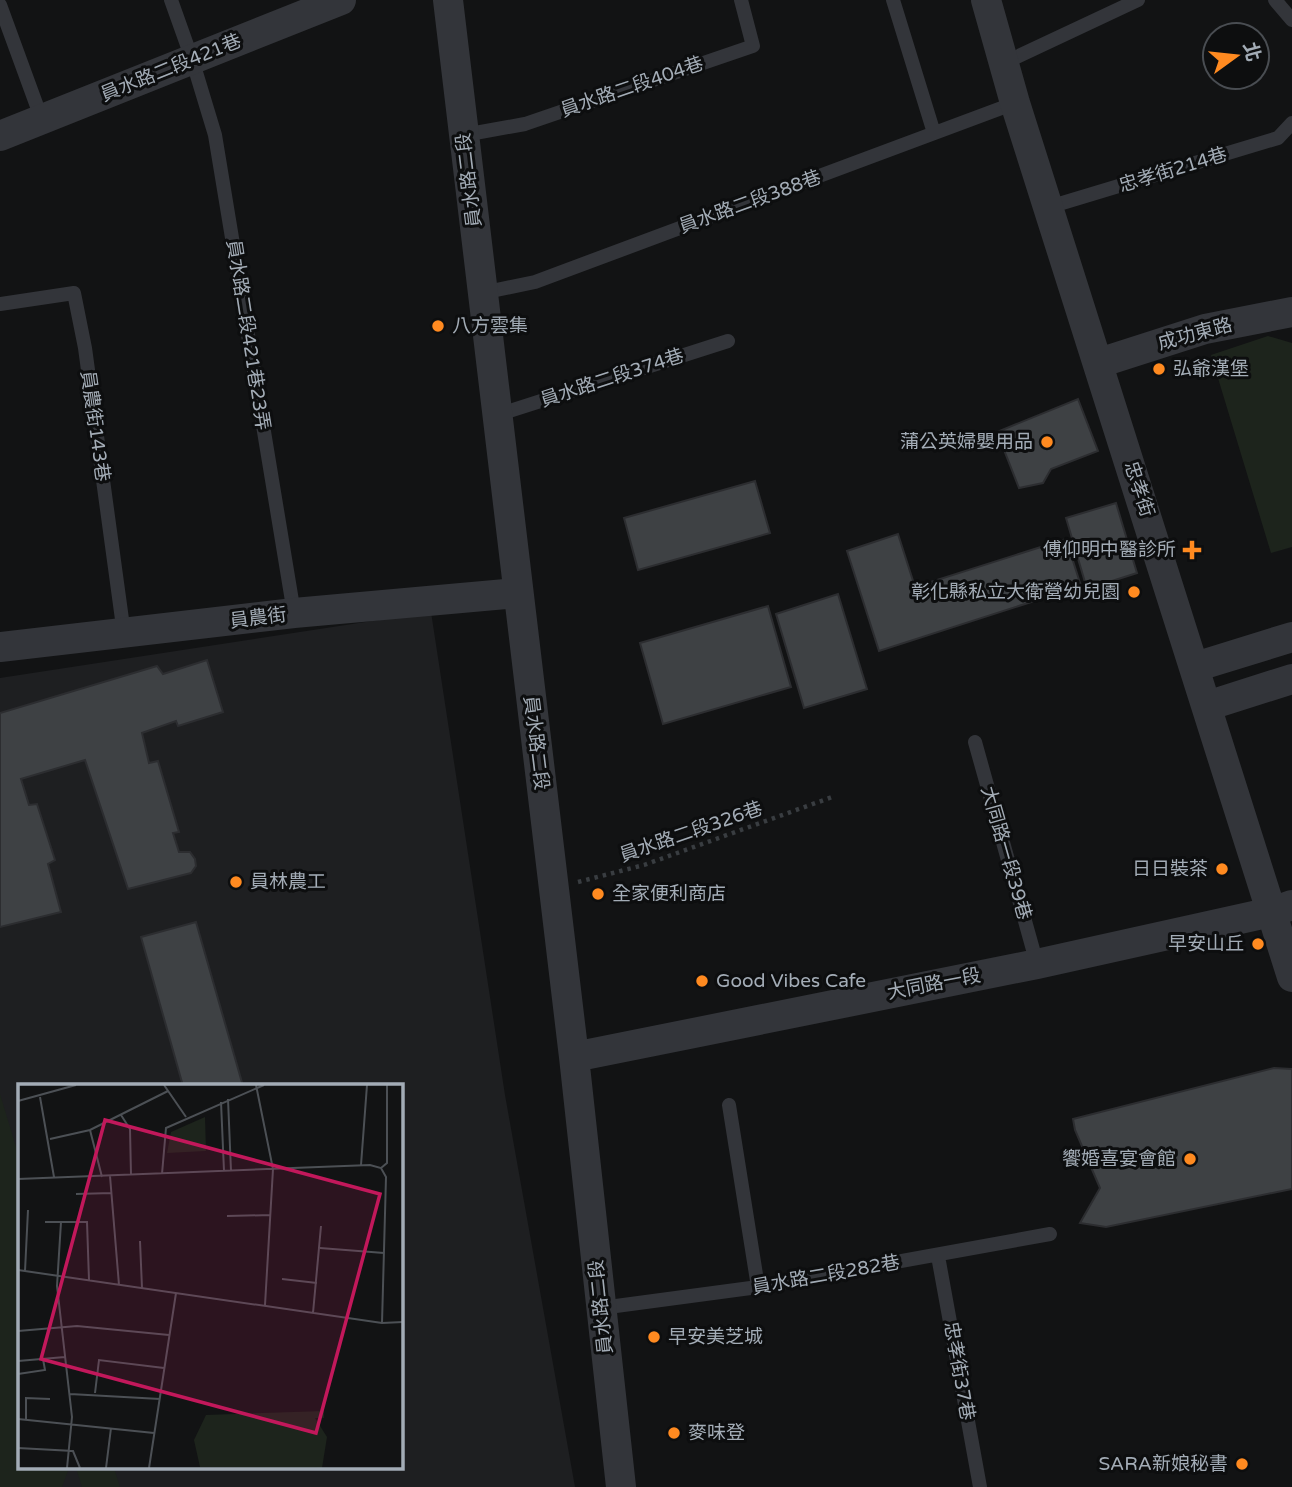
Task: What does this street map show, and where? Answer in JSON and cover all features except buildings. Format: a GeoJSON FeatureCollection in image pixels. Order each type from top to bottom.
{"type":"FeatureCollection","features":[{"type":"Feature","properties":{"kind":"street","name":"員水路二段421巷"},"geometry":{"type":"LineString","coordinates":[[0,136],[341,0]]}},
{"type":"Feature","properties":{"kind":"street","name":"員水路二段"},"geometry":{"type":"LineString","coordinates":[[447,0],[574,1057],[621,1487]]}},
{"type":"Feature","properties":{"kind":"street","name":"忠孝街"},"geometry":{"type":"LineString","coordinates":[[986,0],[1015,103],[1195,667],[1282,909],[1292,977]]}},
{"type":"Feature","properties":{"kind":"street","name":"成功東路"},"geometry":{"type":"LineString","coordinates":[[1099,363],[1205,329],[1292,313]]}},
{"type":"Feature","properties":{"kind":"street","name":"員農街"},"geometry":{"type":"LineString","coordinates":[[0,648],[294,613],[517,593]]}},
{"type":"Feature","properties":{"kind":"street"},"geometry":{"type":"LineString","coordinates":[[1195,667],[1292,637]]}},
{"type":"Feature","properties":{"kind":"street"},"geometry":{"type":"LineString","coordinates":[[1208,706],[1292,679]]}},
{"type":"Feature","properties":{"kind":"street","name":"大同路一段"},"geometry":{"type":"LineString","coordinates":[[574,1057],[1037,964],[1282,909]]}},
{"type":"Feature","properties":{"kind":"lane","name":"員水路二段421巷23弄"},"geometry":{"type":"LineString","coordinates":[[170,0],[192,59],[215,135],[294,613]]}},
{"type":"Feature","properties":{"kind":"lane","name":"員水路二段404巷"},"geometry":{"type":"LineString","coordinates":[[464,135],[525,124],[753,46],[741,0]]}},
{"type":"Feature","properties":{"kind":"lane"},"geometry":{"type":"LineString","coordinates":[[893,0],[934,133]]}},
{"type":"Feature","properties":{"kind":"lane"},"geometry":{"type":"LineString","coordinates":[[1004,63],[1139,0]]}},
{"type":"Feature","properties":{"kind":"lane"},"geometry":{"type":"LineString","coordinates":[[1275,0],[1292,20]]}},
{"type":"Feature","properties":{"kind":"lane"},"geometry":{"type":"LineString","coordinates":[[1,10],[42,120]]}},
{"type":"Feature","properties":{"kind":"lane","name":"員水路二段388巷"},"geometry":{"type":"LineString","coordinates":[[482,293],[535,282],[1015,103]]}},
{"type":"Feature","properties":{"kind":"lane","name":"忠孝街214巷"},"geometry":{"type":"LineString","coordinates":[[1049,207],[1278,138],[1292,123]]}},
{"type":"Feature","properties":{"kind":"lane","name":"員農街143巷"},"geometry":{"type":"LineString","coordinates":[[0,304],[74,293],[85,348],[124,634]]}},
{"type":"Feature","properties":{"kind":"lane","name":"員水路二段374巷"},"geometry":{"type":"LineString","coordinates":[[497,415],[728,341]]}},
{"type":"Feature","properties":{"kind":"lane","name":"大同路一段39巷"},"geometry":{"type":"LineString","coordinates":[[975,742],[1037,964]]}},
{"type":"Feature","properties":{"kind":"lane"},"geometry":{"type":"LineString","coordinates":[[729,1105],[758,1287]]}},
{"type":"Feature","properties":{"kind":"lane","name":"員水路二段282巷"},"geometry":{"type":"LineString","coordinates":[[601,1308],[758,1287],[1050,1234]]}},
{"type":"Feature","properties":{"kind":"lane","name":"忠孝街37巷"},"geometry":{"type":"LineString","coordinates":[[938,1256],[980,1487]]}},
{"type":"Feature","properties":{"kind":"path","name":"員水路二段326巷"},"geometry":{"type":"LineString","coordinates":[[554,888],[644,865],[835,796]]}},
{"type":"Feature","properties":{"kind":"shaded area"},"geometry":{"type":"Polygon","coordinates":[[[1268,336],[1292,343],[1292,547],[1271,553],[1211,355],[1268,336]]]}},
{"type":"Feature","properties":{"kind":"shaded area","name":"員林農工"},"geometry":{"type":"Polygon","coordinates":[[[431,612],[505,1095],[575,1487],[0,1487],[0,678],[431,612]]]}},
{"type":"Feature","properties":{"kind":"shaded area"},"geometry":{"type":"Polygon","coordinates":[[[0,1094],[18,1154],[18,1470],[68,1470],[62,1487],[0,1487],[0,1094]]]}},
{"type":"Feature","properties":{"kind":"shaded area"},"geometry":{"type":"Polygon","coordinates":[[[77,1470],[115,1470],[120,1487],[82,1487],[77,1470]]]}},
{"type":"Feature","properties":{"kind":"place","name":"八方雲集"},"geometry":{"type":"Point","coordinates":[438,326]}},
{"type":"Feature","properties":{"kind":"place","name":"弘爺漢堡"},"geometry":{"type":"Point","coordinates":[1159,369]}},
{"type":"Feature","properties":{"kind":"place","name":"蒲公英婦嬰用品"},"geometry":{"type":"Point","coordinates":[1047,442]}},
{"type":"Feature","properties":{"kind":"place","name":"傅仰明中醫診所"},"geometry":{"type":"Point","coordinates":[1192,550]}},
{"type":"Feature","properties":{"kind":"place","name":"彰化縣私立大衛營幼兒園"},"geometry":{"type":"Point","coordinates":[1134,592]}},
{"type":"Feature","properties":{"kind":"place","name":"日日裝茶"},"geometry":{"type":"Point","coordinates":[1222,869]}},
{"type":"Feature","properties":{"kind":"place","name":"員林農工"},"geometry":{"type":"Point","coordinates":[236,882]}},
{"type":"Feature","properties":{"kind":"place","name":"全家便利商店"},"geometry":{"type":"Point","coordinates":[598,894]}},
{"type":"Feature","properties":{"kind":"place","name":"早安山丘"},"geometry":{"type":"Point","coordinates":[1258,944]}},
{"type":"Feature","properties":{"kind":"place","name":"Good Vibes Cafe"},"geometry":{"type":"Point","coordinates":[702,981]}},
{"type":"Feature","properties":{"kind":"place","name":"饗婚喜宴會館"},"geometry":{"type":"Point","coordinates":[1190,1159]}},
{"type":"Feature","properties":{"kind":"place","name":"早安美芝城"},"geometry":{"type":"Point","coordinates":[654,1337]}},
{"type":"Feature","properties":{"kind":"place","name":"麥味登"},"geometry":{"type":"Point","coordinates":[674,1433]}},
{"type":"Feature","properties":{"kind":"place","name":"SARA新娘秘書"},"geometry":{"type":"Point","coordinates":[1242,1464]}}]}
